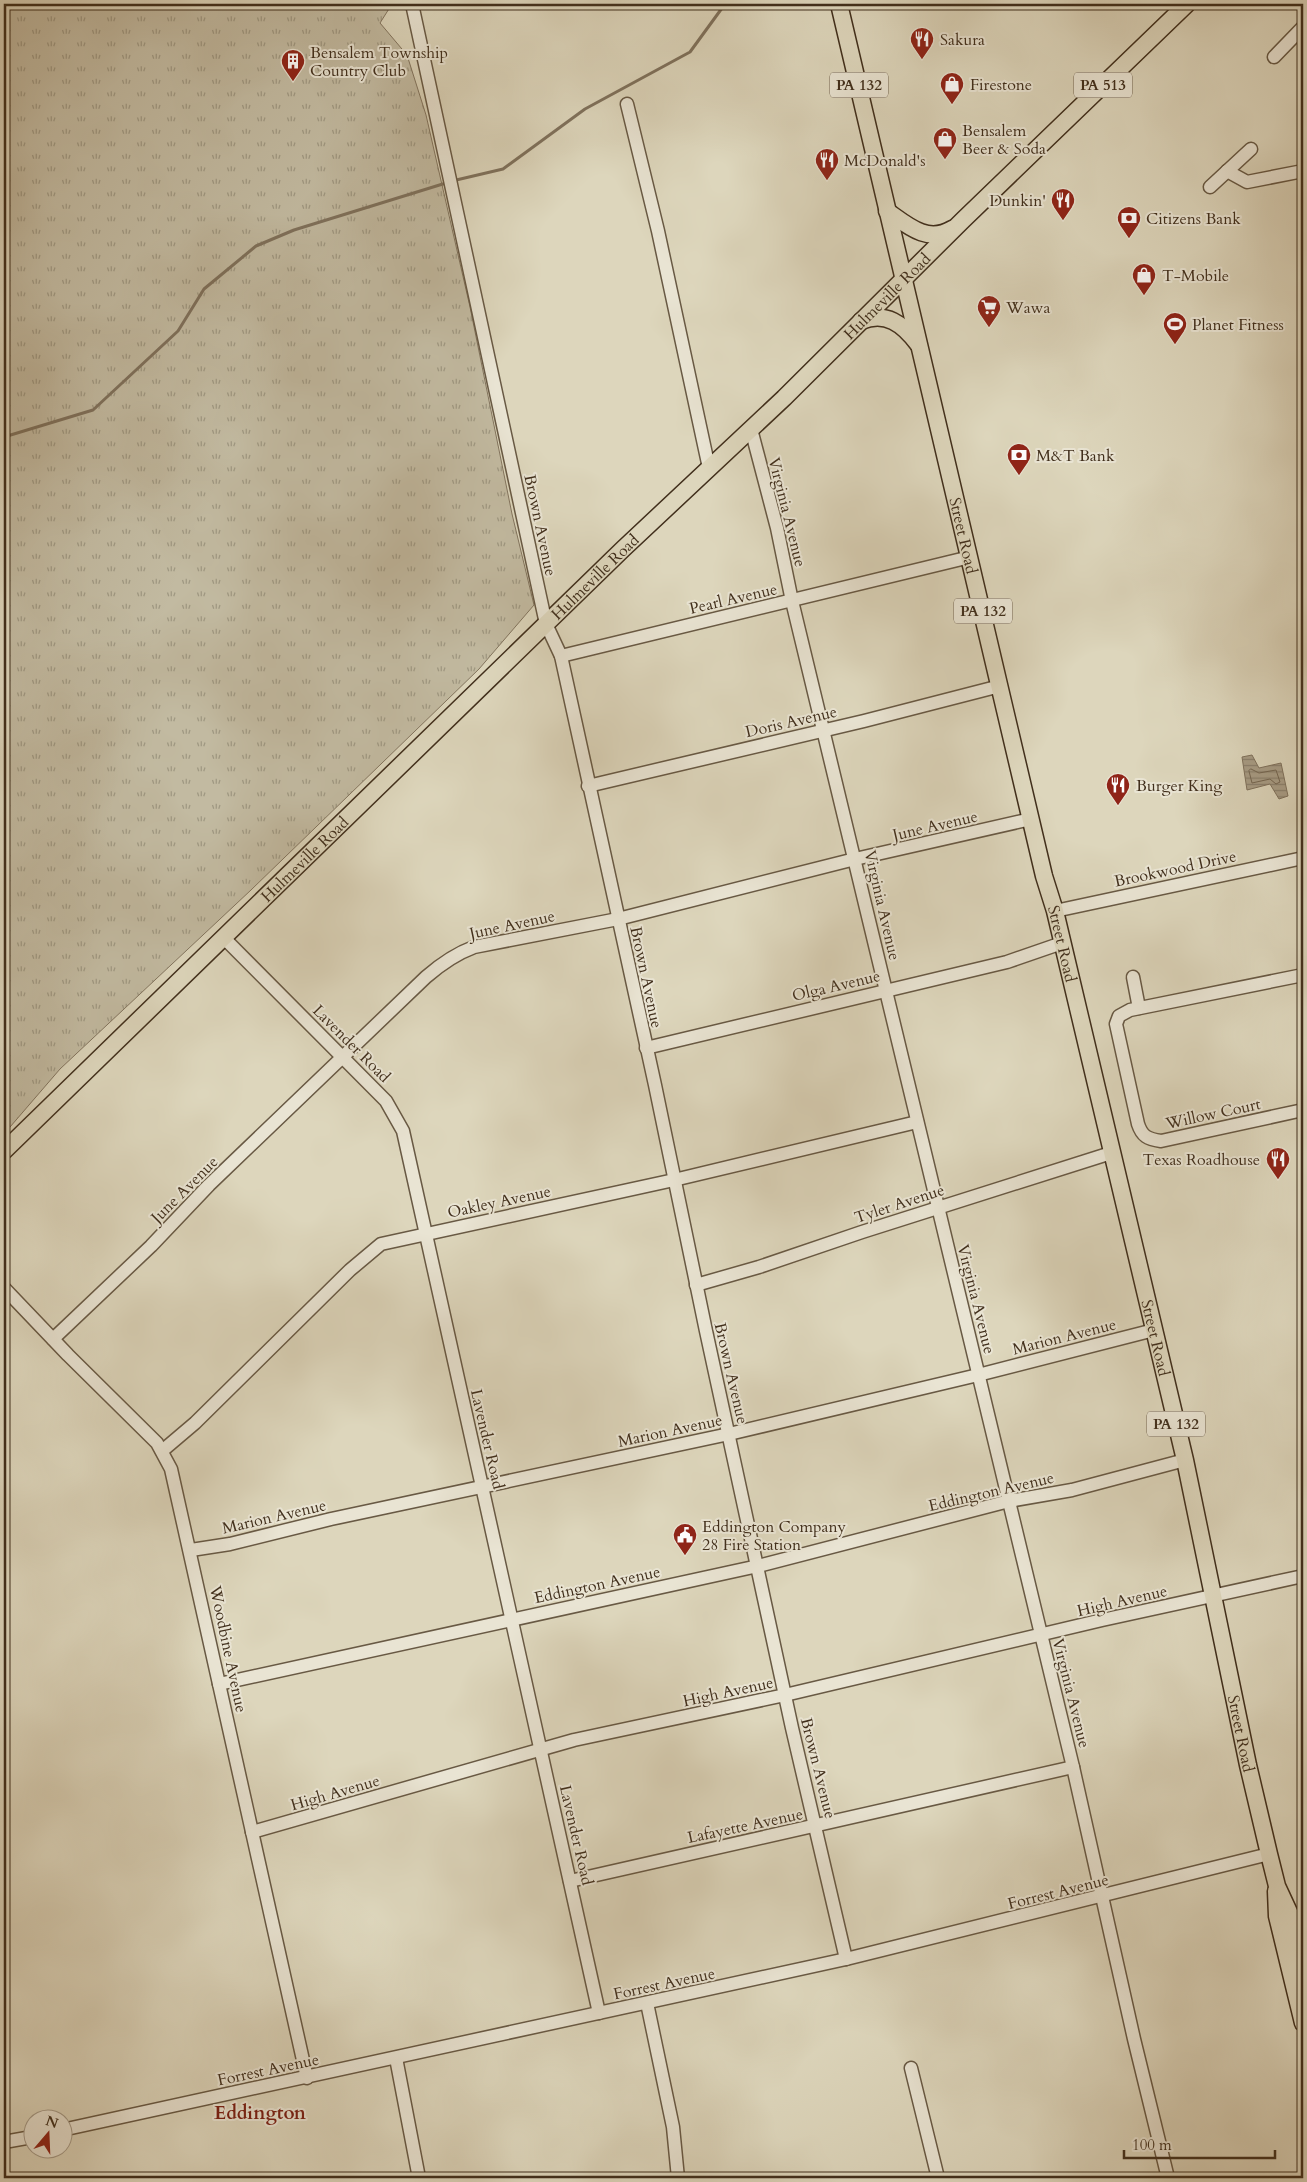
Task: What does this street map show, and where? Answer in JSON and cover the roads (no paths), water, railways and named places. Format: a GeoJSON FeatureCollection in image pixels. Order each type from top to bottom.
{"type":"FeatureCollection","features":[{"type":"Feature","properties":{"kind":"main road","name":"Street Road"},"geometry":{"type":"LineString","coordinates":[[839,4],[1031,819],[1055,911],[1154,1330],[1269,1854],[1277,1886],[1290,1914],[1303,1966]]}},
{"type":"Feature","properties":{"kind":"main road","name":"Hulmeville Road"},"geometry":{"type":"LineString","coordinates":[[4,1151],[1188,4]]}},
{"type":"Feature","properties":{"kind":"main road"},"geometry":{"type":"LineString","coordinates":[[887,211],[906,226],[921,233],[939,234],[956,227]]}},
{"type":"Feature","properties":{"kind":"main road"},"geometry":{"type":"LineString","coordinates":[[861,321],[878,317],[895,321],[911,334],[919,346]]}},
{"type":"Feature","properties":{"kind":"main road","name":"Street Road"},"geometry":{"type":"LineString","coordinates":[[1277,1886],[1277,1916],[1303,2023]]}},
{"type":"Feature","properties":{"kind":"street","name":"Brown Avenue"},"geometry":{"type":"LineString","coordinates":[[412,4],[546,624],[561,656],[696,1285],[846,1959]]}},
{"type":"Feature","properties":{"kind":"street"},"geometry":{"type":"LineString","coordinates":[[1274,57],[1303,27]]}},
{"type":"Feature","properties":{"kind":"street"},"geometry":{"type":"LineString","coordinates":[[627,104],[658,230],[709,468]]}},
{"type":"Feature","properties":{"kind":"street"},"geometry":{"type":"LineString","coordinates":[[1210,187],[1251,149]]}},
{"type":"Feature","properties":{"kind":"street"},"geometry":{"type":"LineString","coordinates":[[1227,171],[1247,182],[1303,170]]}},
{"type":"Feature","properties":{"kind":"street","name":"Virginia Avenue"},"geometry":{"type":"LineString","coordinates":[[750,429],[774,519],[792,601],[825,731],[1073,1766],[1101,1896],[1168,2178]]}},
{"type":"Feature","properties":{"kind":"street","name":"Pearl Avenue"},"geometry":{"type":"LineString","coordinates":[[561,656],[970,557]]}},
{"type":"Feature","properties":{"kind":"street","name":"Doris Avenue"},"geometry":{"type":"LineString","coordinates":[[588,786],[825,731],[1000,686]]}},
{"type":"Feature","properties":{"kind":"street","name":"June Avenue"},"geometry":{"type":"LineString","coordinates":[[53,1339],[151,1246],[209,1185],[426,977],[444,961],[456,954],[474,947],[618,919],[1031,819]]}},
{"type":"Feature","properties":{"kind":"street","name":"Brookwood Drive"},"geometry":{"type":"LineString","coordinates":[[1055,911],[1303,858]]}},
{"type":"Feature","properties":{"kind":"street","name":"Lavender Road"},"geometry":{"type":"LineString","coordinates":[[224,938],[344,1057],[386,1101],[400,1122],[409,1152],[599,2013]]}},
{"type":"Feature","properties":{"kind":"street","name":"Olga Avenue"},"geometry":{"type":"LineString","coordinates":[[646,1048],[1007,962],[1062,944]]}},
{"type":"Feature","properties":{"kind":"street"},"geometry":{"type":"LineString","coordinates":[[1133,976],[1139,1008],[1303,975]]}},
{"type":"Feature","properties":{"kind":"street","name":"Willow Court"},"geometry":{"type":"LineString","coordinates":[[1139,1008],[1119,1016],[1116,1024],[1138,1124],[1141,1134],[1149,1139],[1161,1141],[1303,1110]]}},
{"type":"Feature","properties":{"kind":"street","name":"Oakley Avenue"},"geometry":{"type":"LineString","coordinates":[[162,1450],[195,1422],[381,1244],[674,1180],[918,1122]]}},
{"type":"Feature","properties":{"kind":"street","name":"Tyler Avenue"},"geometry":{"type":"LineString","coordinates":[[696,1285],[759,1267],[1112,1153]]}},
{"type":"Feature","properties":{"kind":"street","name":"Woodbine Avenue"},"geometry":{"type":"LineString","coordinates":[[4,1288],[162,1450],[173,1476],[307,2078]]}},
{"type":"Feature","properties":{"kind":"street","name":"Marion Avenue"},"geometry":{"type":"LineString","coordinates":[[190,1550],[230,1544],[331,1519],[729,1434],[1154,1330]]}},
{"type":"Feature","properties":{"kind":"street","name":"Eddington Avenue"},"geometry":{"type":"LineString","coordinates":[[219,1684],[758,1566],[1008,1501],[1072,1490],[1184,1460]]}},
{"type":"Feature","properties":{"kind":"street","name":"High Avenue"},"geometry":{"type":"LineString","coordinates":[[252,1832],[614,1730],[786,1695],[1213,1594],[1303,1576]]}},
{"type":"Feature","properties":{"kind":"street","name":"Lafayette Avenue"},"geometry":{"type":"LineString","coordinates":[[570,1881],[1073,1766]]}},
{"type":"Feature","properties":{"kind":"street","name":"Forrest Avenue"},"geometry":{"type":"LineString","coordinates":[[72,2128],[846,1959],[1269,1854]]}},
{"type":"Feature","properties":{"kind":"street"},"geometry":{"type":"LineString","coordinates":[[647,2003],[672,2127],[678,2178]]}},
{"type":"Feature","properties":{"kind":"street"},"geometry":{"type":"LineString","coordinates":[[396,2058],[419,2178]]}},
{"type":"Feature","properties":{"kind":"street"},"geometry":{"type":"LineString","coordinates":[[911,2068],[938,2178]]}},
{"type":"Feature","properties":{"kind":"street"},"geometry":{"type":"LineString","coordinates":[[4,2142],[22,2139]]}},
{"type":"Feature","properties":{"kind":"water"},"geometry":{"type":"Polygon","coordinates":[[[1252,755],[1259,768],[1281,763],[1288,796],[1279,799],[1270,784],[1247,790],[1242,757],[1252,755]]]}},
{"type":"Feature","properties":{"kind":"waterway"},"geometry":{"type":"LineString","coordinates":[[452,181],[503,169],[585,109],[690,52],[725,4]]}},
{"type":"Feature","properties":{"kind":"waterway"},"geometry":{"type":"LineString","coordinates":[[4,437],[93,410],[178,331],[204,289],[256,246],[294,230],[446,183]]}},
{"type":"Feature","properties":{"kind":"place","name":"Sakura"},"geometry":{"type":"Point","coordinates":[922,60]}},
{"type":"Feature","properties":{"kind":"place","name":"Bensalem Township Country Club"},"geometry":{"type":"Point","coordinates":[293,82]}},
{"type":"Feature","properties":{"kind":"place","name":"Firestone"},"geometry":{"type":"Point","coordinates":[952,105]}},
{"type":"Feature","properties":{"kind":"place","name":"Bensalem Beer & Soda"},"geometry":{"type":"Point","coordinates":[945,160]}},
{"type":"Feature","properties":{"kind":"place","name":"McDonald's"},"geometry":{"type":"Point","coordinates":[827,181]}},
{"type":"Feature","properties":{"kind":"place","name":"Dunkin'"},"geometry":{"type":"Point","coordinates":[1063,221]}},
{"type":"Feature","properties":{"kind":"place","name":"Citizens Bank"},"geometry":{"type":"Point","coordinates":[1129,239]}},
{"type":"Feature","properties":{"kind":"place","name":"T-Mobile"},"geometry":{"type":"Point","coordinates":[1144,296]}},
{"type":"Feature","properties":{"kind":"place","name":"Wawa"},"geometry":{"type":"Point","coordinates":[989,328]}},
{"type":"Feature","properties":{"kind":"place","name":"Planet Fitness"},"geometry":{"type":"Point","coordinates":[1175,345]}},
{"type":"Feature","properties":{"kind":"place","name":"M&T Bank"},"geometry":{"type":"Point","coordinates":[1019,476]}},
{"type":"Feature","properties":{"kind":"place","name":"Burger King"},"geometry":{"type":"Point","coordinates":[1118,806]}},
{"type":"Feature","properties":{"kind":"place","name":"Texas Roadhouse"},"geometry":{"type":"Point","coordinates":[1278,1180]}},
{"type":"Feature","properties":{"kind":"place","name":"Eddington Company 28 Fire Station"},"geometry":{"type":"Point","coordinates":[685,1556]}},
{"type":"Feature","properties":{"kind":"district","name":"Eddington"},"geometry":{"type":"Point","coordinates":[260,2112]}}]}
